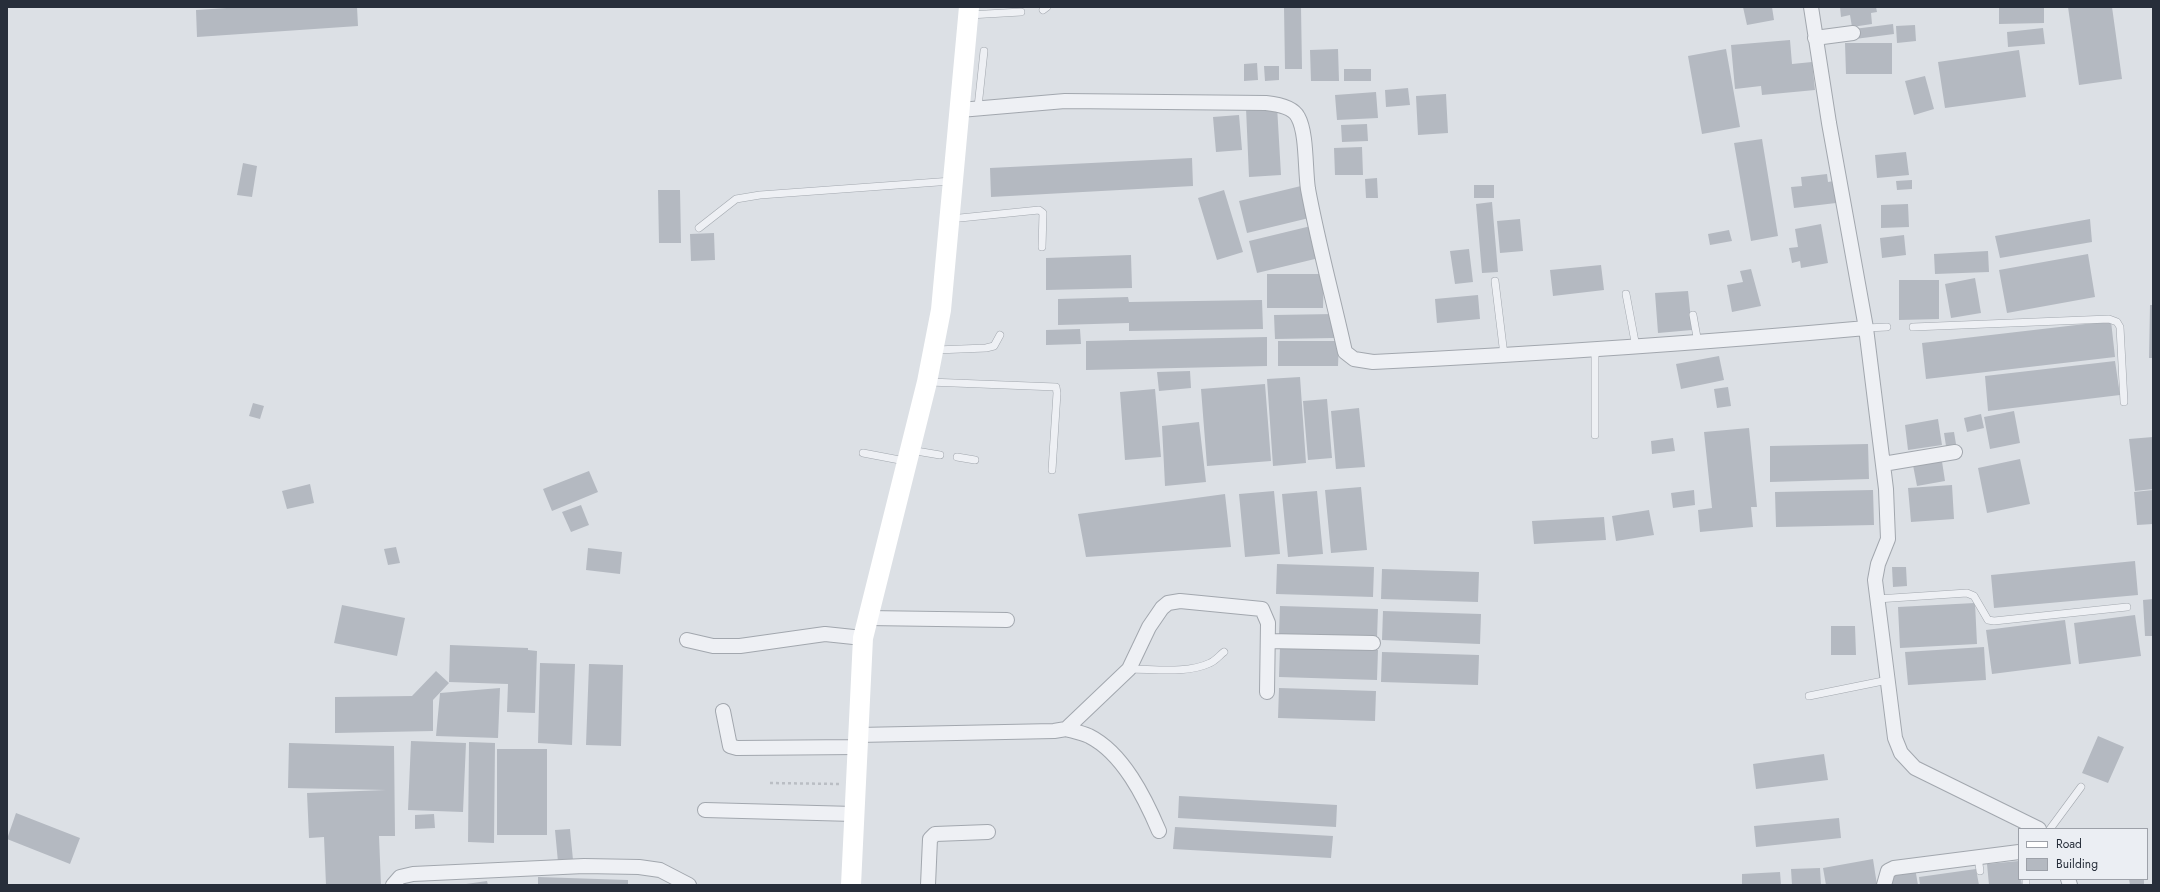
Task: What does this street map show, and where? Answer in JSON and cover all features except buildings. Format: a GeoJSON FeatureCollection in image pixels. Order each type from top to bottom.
{"type":"FeatureCollection","features":[{"type":"Feature","properties":{"kind":"street"},"geometry":{"type":"LineString","coordinates":[[1811,7],[1815,38],[1866,328],[1882,464],[1888,539],[1878,564],[1875,580],[1895,738],[1901,753],[1915,768],[2037,828]]}},
{"type":"Feature","properties":{"kind":"street"},"geometry":{"type":"LineString","coordinates":[[851,885],[863,638],[927,382],[942,310],[953,181],[969,108],[969,11]]}},
{"type":"Feature","properties":{"kind":"street"},"geometry":{"type":"LineString","coordinates":[[1815,38],[1853,33]]}},
{"type":"Feature","properties":{"kind":"street"},"geometry":{"type":"LineString","coordinates":[[969,108],[1066,101],[1266,103],[1275,104],[1293,111],[1298,117],[1302,130],[1308,188],[1345,352],[1354,359],[1373,362],[1595,350],[1698,343],[1866,328]]}},
{"type":"Feature","properties":{"kind":"street"},"geometry":{"type":"LineString","coordinates":[[1882,464],[1955,452]]}},
{"type":"Feature","properties":{"kind":"street"},"geometry":{"type":"LineString","coordinates":[[1066,729],[1129,669],[1149,627],[1162,608],[1168,603],[1180,601],[1262,609],[1268,624],[1267,692]]}},
{"type":"Feature","properties":{"kind":"street"},"geometry":{"type":"LineString","coordinates":[[868,618],[1007,620]]}},
{"type":"Feature","properties":{"kind":"street"},"geometry":{"type":"LineString","coordinates":[[687,640],[713,646],[740,646],[825,634],[863,638]]}},
{"type":"Feature","properties":{"kind":"street"},"geometry":{"type":"LineString","coordinates":[[1268,641],[1373,643]]}},
{"type":"Feature","properties":{"kind":"street"},"geometry":{"type":"LineString","coordinates":[[723,711],[730,746],[737,748],[1054,731],[1066,729],[1090,737],[1118,759],[1145,798],[1159,831]]}},
{"type":"Feature","properties":{"kind":"street"},"geometry":{"type":"LineString","coordinates":[[705,810],[854,814]]}},
{"type":"Feature","properties":{"kind":"street"},"geometry":{"type":"LineString","coordinates":[[928,885],[930,839],[935,834],[988,832]]}},
{"type":"Feature","properties":{"kind":"street"},"geometry":{"type":"LineString","coordinates":[[1884,885],[1888,872],[1894,868],[2018,852]]}},
{"type":"Feature","properties":{"kind":"street"},"geometry":{"type":"LineString","coordinates":[[393,885],[400,877],[414,874],[584,866],[639,867],[660,870],[689,885]]}},
{"type":"Feature","properties":{"kind":"lane"},"geometry":{"type":"LineString","coordinates":[[969,11],[1021,12]]}},
{"type":"Feature","properties":{"kind":"lane"},"geometry":{"type":"LineString","coordinates":[[969,108],[984,51]]}},
{"type":"Feature","properties":{"kind":"lane"},"geometry":{"type":"LineString","coordinates":[[699,228],[736,200],[760,195],[953,181]]}},
{"type":"Feature","properties":{"kind":"lane"},"geometry":{"type":"LineString","coordinates":[[950,219],[1039,210],[1043,213],[1042,247]]}},
{"type":"Feature","properties":{"kind":"lane"},"geometry":{"type":"LineString","coordinates":[[1495,281],[1504,355]]}},
{"type":"Feature","properties":{"kind":"lane"},"geometry":{"type":"LineString","coordinates":[[1626,294],[1636,347]]}},
{"type":"Feature","properties":{"kind":"lane"},"geometry":{"type":"LineString","coordinates":[[1693,316],[1698,343]]}},
{"type":"Feature","properties":{"kind":"lane"},"geometry":{"type":"LineString","coordinates":[[1913,327],[2109,319],[2117,322],[2120,327],[2124,402]]}},
{"type":"Feature","properties":{"kind":"lane"},"geometry":{"type":"LineString","coordinates":[[1866,328],[1887,327]]}},
{"type":"Feature","properties":{"kind":"lane"},"geometry":{"type":"LineString","coordinates":[[933,350],[986,348],[994,346],[1000,335]]}},
{"type":"Feature","properties":{"kind":"lane"},"geometry":{"type":"LineString","coordinates":[[1595,350],[1595,435]]}},
{"type":"Feature","properties":{"kind":"lane"},"geometry":{"type":"LineString","coordinates":[[927,382],[1056,387],[1057,393],[1052,470]]}},
{"type":"Feature","properties":{"kind":"lane"},"geometry":{"type":"LineString","coordinates":[[863,453],[909,456],[940,455]]}},
{"type":"Feature","properties":{"kind":"lane"},"geometry":{"type":"LineString","coordinates":[[957,457],[975,460]]}},
{"type":"Feature","properties":{"kind":"lane"},"geometry":{"type":"LineString","coordinates":[[1877,599],[1967,593],[1974,596],[1988,620],[1994,621],[2127,607]]}},
{"type":"Feature","properties":{"kind":"lane"},"geometry":{"type":"LineString","coordinates":[[1129,669],[1186,669],[1211,663],[1224,652]]}},
{"type":"Feature","properties":{"kind":"lane"},"geometry":{"type":"LineString","coordinates":[[1809,696],[1888,680]]}},
{"type":"Feature","properties":{"kind":"lane"},"geometry":{"type":"LineString","coordinates":[[2051,828],[2081,787]]}},
{"type":"Feature","properties":{"kind":"lane"},"geometry":{"type":"LineString","coordinates":[[1978,857],[1980,872]]}},
{"type":"Feature","properties":{"kind":"path"},"geometry":{"type":"LineString","coordinates":[[770,783],[855,784]]}}]}
